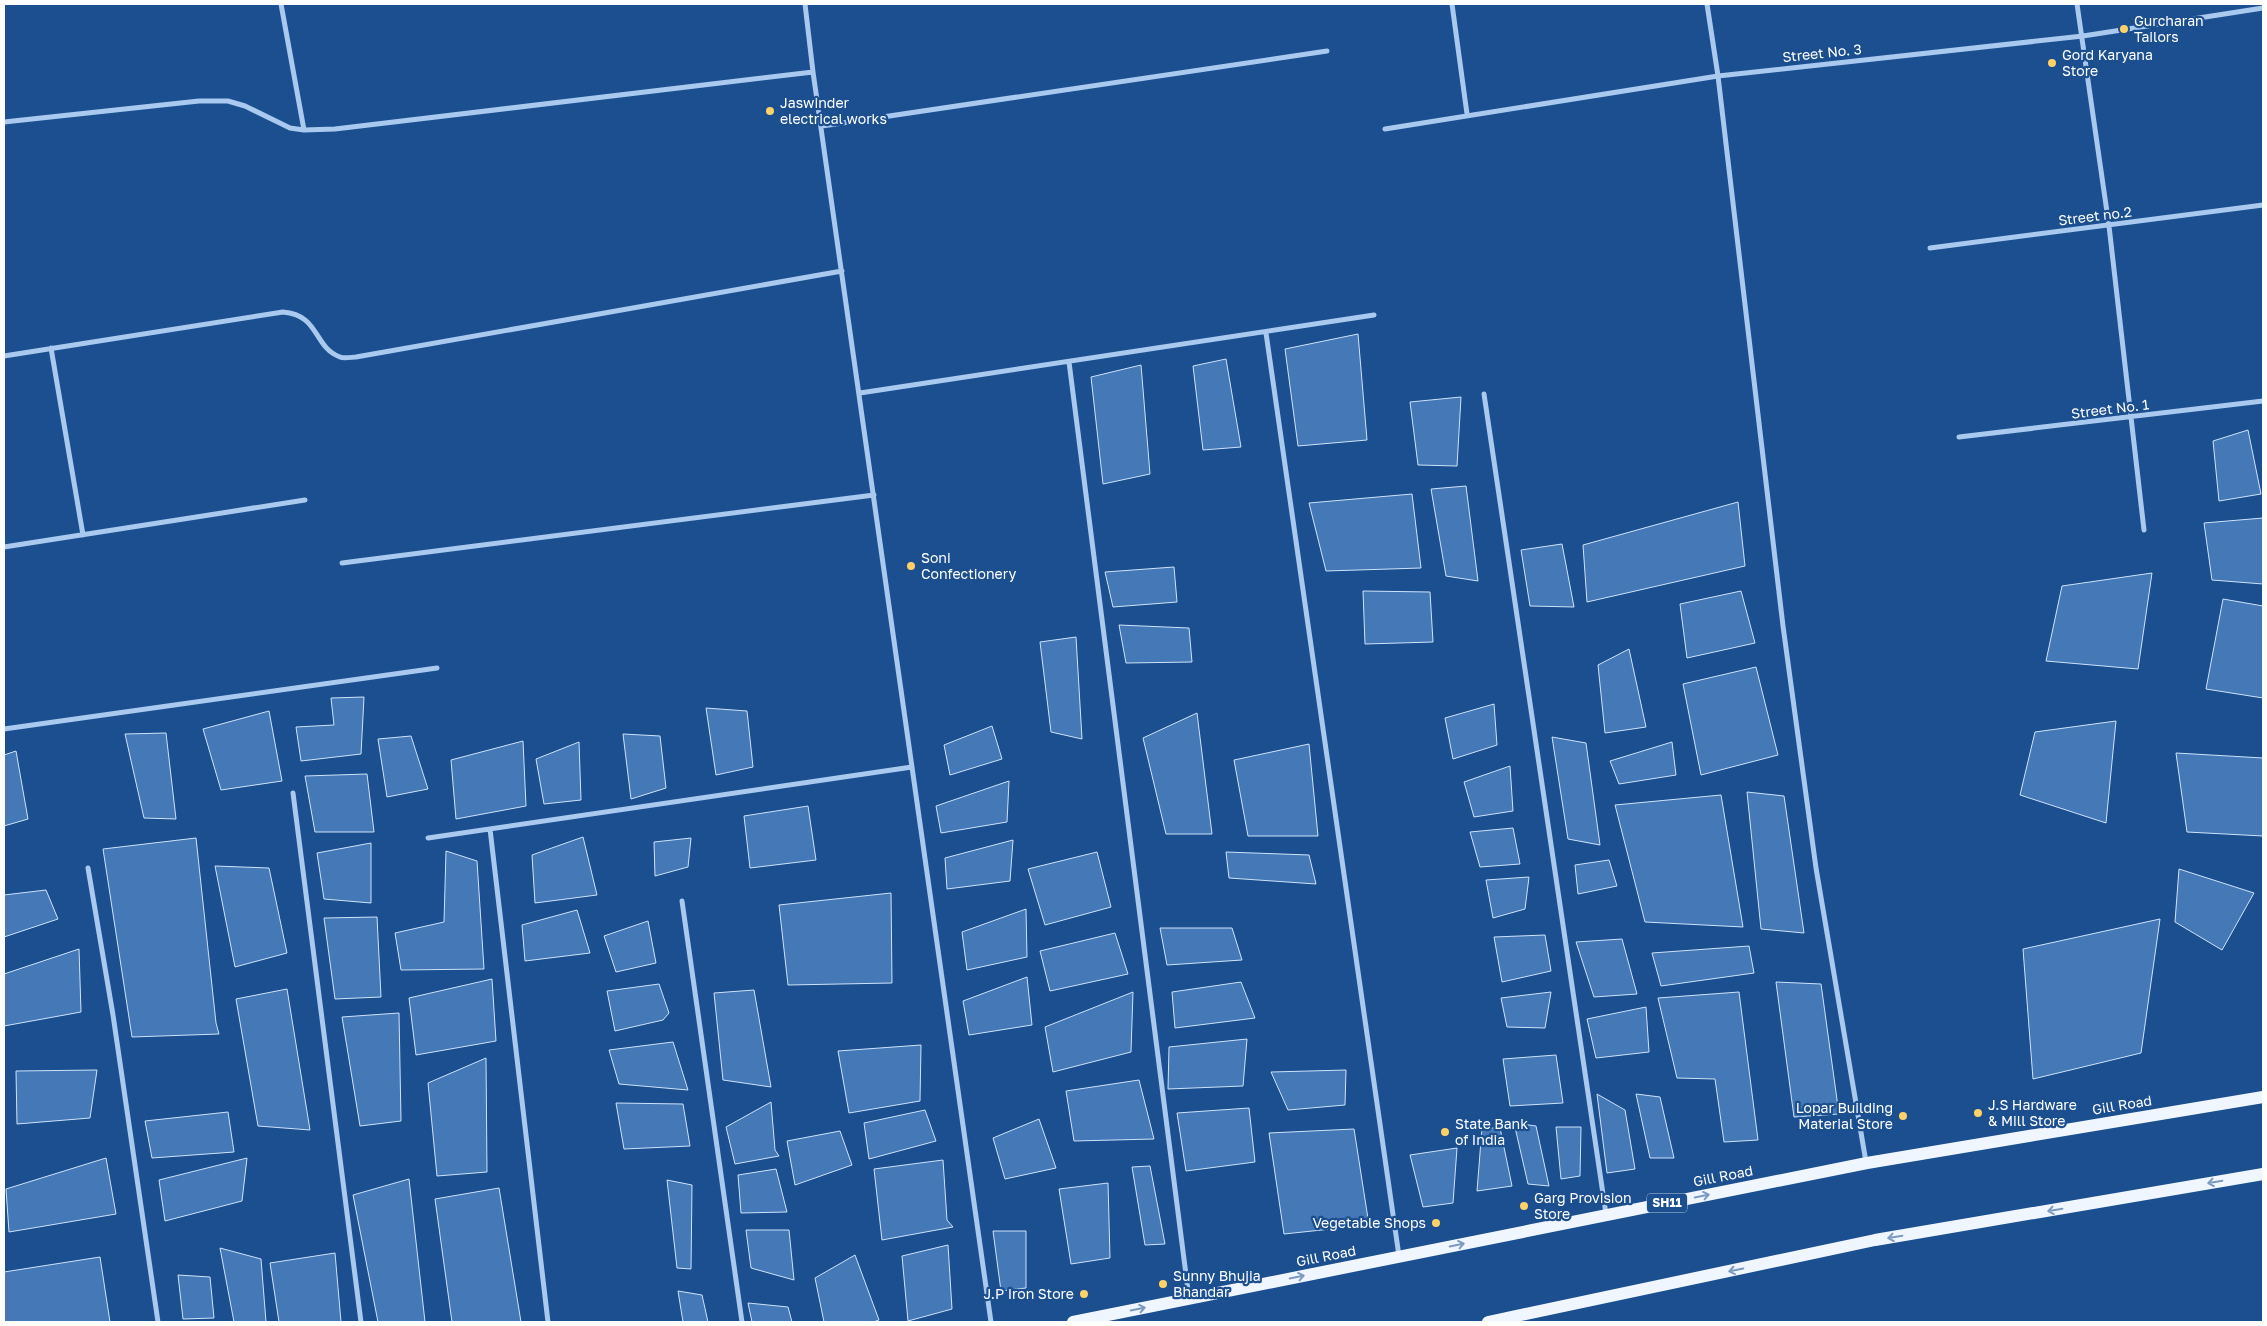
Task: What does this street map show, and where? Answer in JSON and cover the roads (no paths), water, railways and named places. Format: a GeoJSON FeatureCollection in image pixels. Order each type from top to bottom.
{"type":"FeatureCollection","features":[{"type":"Feature","properties":{"kind":"main road","name":"Gill Road"},"geometry":{"type":"LineString","coordinates":[[1073,1322],[1866,1162],[2263,1097]]}},
{"type":"Feature","properties":{"kind":"main road"},"geometry":{"type":"LineString","coordinates":[[1488,1322],[1875,1240],[2263,1174]]}},
{"type":"Feature","properties":{"kind":"street"},"geometry":{"type":"LineString","coordinates":[[281,4],[304,130]]}},
{"type":"Feature","properties":{"kind":"street"},"geometry":{"type":"LineString","coordinates":[[805,4],[813,72],[991,1322]]}},
{"type":"Feature","properties":{"kind":"street"},"geometry":{"type":"LineString","coordinates":[[1452,4],[1467,114]]}},
{"type":"Feature","properties":{"kind":"street"},"geometry":{"type":"LineString","coordinates":[[1707,4],[1718,76],[1788,664],[1816,868],[1866,1162]]}},
{"type":"Feature","properties":{"kind":"street"},"geometry":{"type":"LineString","coordinates":[[2077,4],[2109,226],[2144,530]]}},
{"type":"Feature","properties":{"kind":"street","name":"Street No. 3"},"geometry":{"type":"LineString","coordinates":[[1385,129],[1467,114],[1718,76],[2083,36],[2263,8]]}},
{"type":"Feature","properties":{"kind":"street"},"geometry":{"type":"LineString","coordinates":[[822,126],[1327,51]]}},
{"type":"Feature","properties":{"kind":"street"},"geometry":{"type":"LineString","coordinates":[[4,122],[199,101],[228,101],[245,106],[290,128],[304,130],[345,128],[813,72]]}},
{"type":"Feature","properties":{"kind":"street","name":"Street no.2"},"geometry":{"type":"LineString","coordinates":[[1930,248],[2263,205]]}},
{"type":"Feature","properties":{"kind":"street"},"geometry":{"type":"LineString","coordinates":[[4,356],[283,312],[296,313],[305,318],[325,346],[340,357],[356,357],[842,272]]}},
{"type":"Feature","properties":{"kind":"street"},"geometry":{"type":"LineString","coordinates":[[860,393],[1266,333],[1374,314]]}},
{"type":"Feature","properties":{"kind":"street"},"geometry":{"type":"LineString","coordinates":[[1266,333],[1399,1256]]}},
{"type":"Feature","properties":{"kind":"street"},"geometry":{"type":"LineString","coordinates":[[51,348],[83,535]]}},
{"type":"Feature","properties":{"kind":"street"},"geometry":{"type":"LineString","coordinates":[[1069,362],[1189,1299]]}},
{"type":"Feature","properties":{"kind":"street"},"geometry":{"type":"LineString","coordinates":[[1484,394],[1606,1215]]}},
{"type":"Feature","properties":{"kind":"street","name":"Street No. 1"},"geometry":{"type":"LineString","coordinates":[[1959,437],[2263,401]]}},
{"type":"Feature","properties":{"kind":"street"},"geometry":{"type":"LineString","coordinates":[[342,563],[874,495]]}},
{"type":"Feature","properties":{"kind":"street"},"geometry":{"type":"LineString","coordinates":[[4,547],[304,500]]}},
{"type":"Feature","properties":{"kind":"street"},"geometry":{"type":"LineString","coordinates":[[4,729],[436,668]]}},
{"type":"Feature","properties":{"kind":"street"},"geometry":{"type":"LineString","coordinates":[[428,838],[912,767]]}},
{"type":"Feature","properties":{"kind":"street"},"geometry":{"type":"LineString","coordinates":[[293,793],[361,1322]]}},
{"type":"Feature","properties":{"kind":"street"},"geometry":{"type":"LineString","coordinates":[[490,829],[548,1322]]}},
{"type":"Feature","properties":{"kind":"street"},"geometry":{"type":"LineString","coordinates":[[88,868],[113,1015],[158,1322]]}},
{"type":"Feature","properties":{"kind":"street"},"geometry":{"type":"LineString","coordinates":[[682,901],[742,1322]]}},
{"type":"Feature","properties":{"kind":"place","name":"Gurcharan Tailors"},"geometry":{"type":"Point","coordinates":[2124,29]}},
{"type":"Feature","properties":{"kind":"place","name":"Gord Karyana Store"},"geometry":{"type":"Point","coordinates":[2052,63]}},
{"type":"Feature","properties":{"kind":"place","name":"Jaswinder electrical works"},"geometry":{"type":"Point","coordinates":[770,111]}},
{"type":"Feature","properties":{"kind":"place","name":"Soni Confectionery"},"geometry":{"type":"Point","coordinates":[911,566]}},
{"type":"Feature","properties":{"kind":"place","name":"J.S Hardware & Mill Store"},"geometry":{"type":"Point","coordinates":[1978,1113]}},
{"type":"Feature","properties":{"kind":"place","name":"Lopar Building Material Store"},"geometry":{"type":"Point","coordinates":[1903,1116]}},
{"type":"Feature","properties":{"kind":"place","name":"State Bank of India"},"geometry":{"type":"Point","coordinates":[1445,1132]}},
{"type":"Feature","properties":{"kind":"place","name":"Garg Provision Store"},"geometry":{"type":"Point","coordinates":[1524,1206]}},
{"type":"Feature","properties":{"kind":"place","name":"Vegetable Shops"},"geometry":{"type":"Point","coordinates":[1436,1223]}},
{"type":"Feature","properties":{"kind":"place","name":"Sunny Bhujia Bhandar"},"geometry":{"type":"Point","coordinates":[1163,1284]}},
{"type":"Feature","properties":{"kind":"place","name":"J.P Iron Store"},"geometry":{"type":"Point","coordinates":[1084,1294]}}]}
